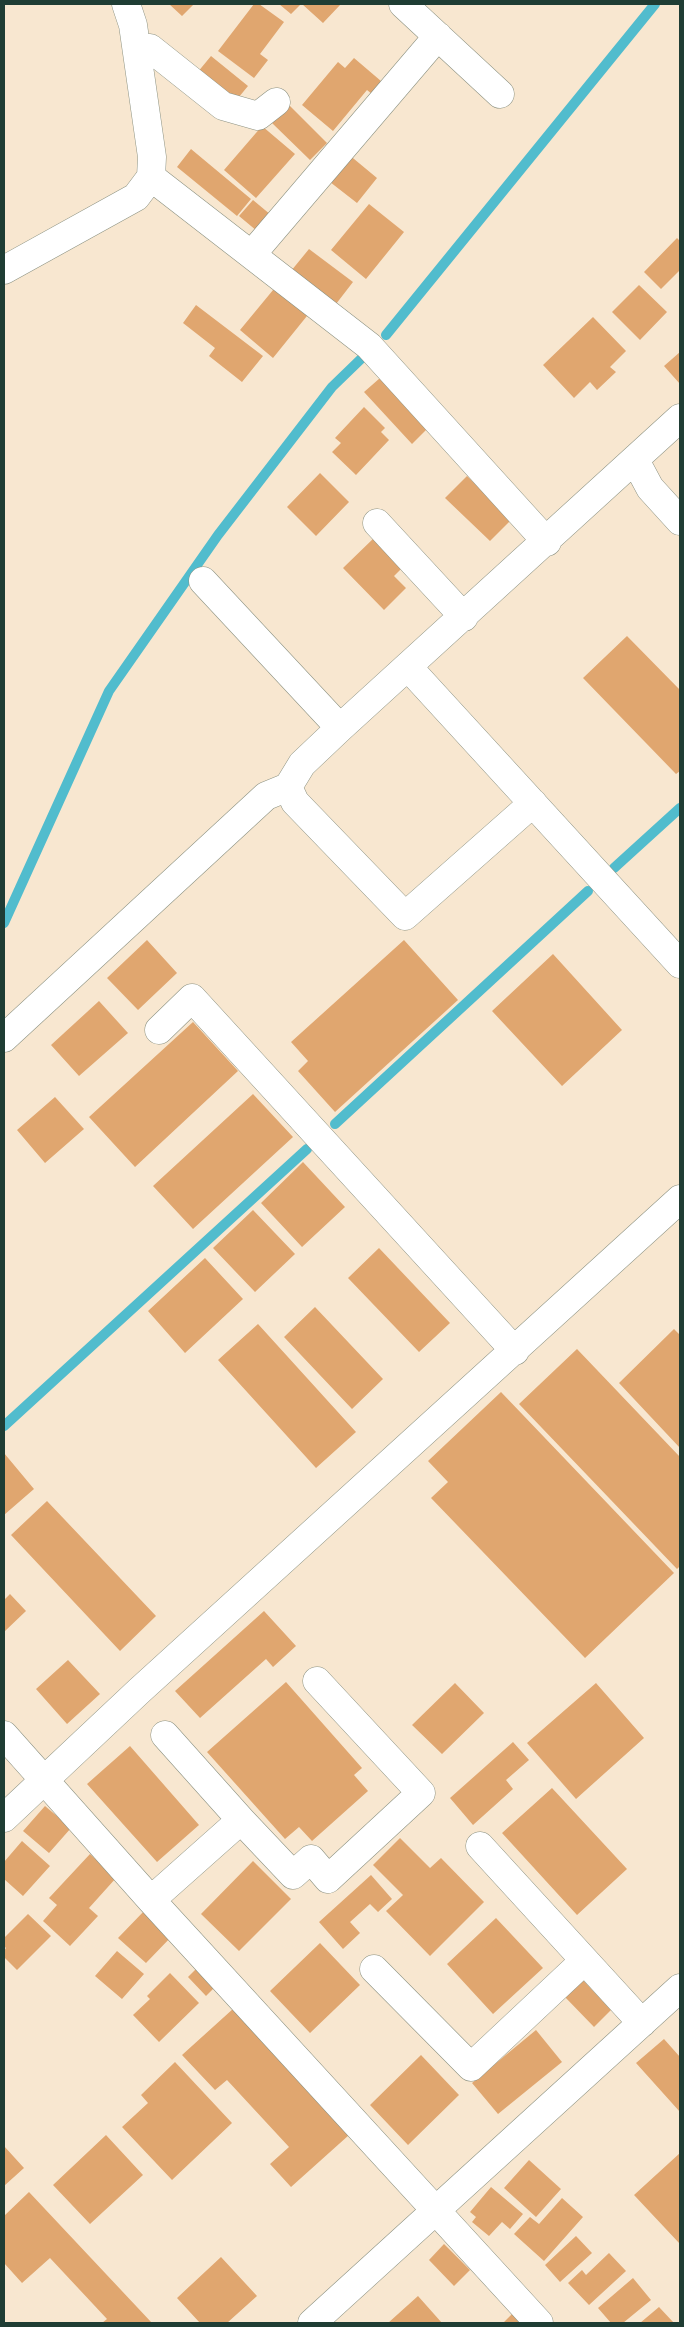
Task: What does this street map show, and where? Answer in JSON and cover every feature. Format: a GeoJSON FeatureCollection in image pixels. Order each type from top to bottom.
{"type":"FeatureCollection","features":[{"type":"Feature","properties":{"kind":"street"},"geometry":{"type":"LineString","coordinates":[[4,270],[136,197],[151,177],[152,157],[137,49],[133,25],[126,4]]}},
{"type":"Feature","properties":{"kind":"street"},"geometry":{"type":"LineString","coordinates":[[403,4],[500,94]]}},
{"type":"Feature","properties":{"kind":"street"},"geometry":{"type":"LineString","coordinates":[[252,254],[438,36]]}},
{"type":"Feature","properties":{"kind":"street"},"geometry":{"type":"LineString","coordinates":[[137,49],[150,48],[223,106],[258,116],[276,102]]}},
{"type":"Feature","properties":{"kind":"street"},"geometry":{"type":"LineString","coordinates":[[151,177],[369,346],[547,542]]}},
{"type":"Feature","properties":{"kind":"street"},"geometry":{"type":"LineString","coordinates":[[4,1038],[266,796],[288,787],[302,764],[340,728],[547,542],[680,418]]}},
{"type":"Feature","properties":{"kind":"street"},"geometry":{"type":"LineString","coordinates":[[635,460],[650,488],[680,522]]}},
{"type":"Feature","properties":{"kind":"street"},"geometry":{"type":"LineString","coordinates":[[377,523],[464,617]]}},
{"type":"Feature","properties":{"kind":"street"},"geometry":{"type":"LineString","coordinates":[[203,581],[340,728]]}},
{"type":"Feature","properties":{"kind":"street"},"geometry":{"type":"LineString","coordinates":[[408,667],[680,964]]}},
{"type":"Feature","properties":{"kind":"street"},"geometry":{"type":"LineString","coordinates":[[288,787],[295,802],[405,916],[533,803]]}},
{"type":"Feature","properties":{"kind":"street"},"geometry":{"type":"LineString","coordinates":[[159,1030],[192,998],[515,1351]]}},
{"type":"Feature","properties":{"kind":"street"},"geometry":{"type":"LineString","coordinates":[[4,1818],[146,1685],[680,1199]]}},
{"type":"Feature","properties":{"kind":"street"},"geometry":{"type":"LineString","coordinates":[[165,1736],[293,1875],[310,1859],[328,1879],[420,1793],[317,1681]]}},
{"type":"Feature","properties":{"kind":"street"},"geometry":{"type":"LineString","coordinates":[[4,1735],[151,1900],[539,2323]]}},
{"type":"Feature","properties":{"kind":"street"},"geometry":{"type":"LineString","coordinates":[[151,1900],[241,1820]]}},
{"type":"Feature","properties":{"kind":"street"},"geometry":{"type":"LineString","coordinates":[[480,1846],[642,2023]]}},
{"type":"Feature","properties":{"kind":"street"},"geometry":{"type":"LineString","coordinates":[[374,1969],[471,2068],[584,1961]]}},
{"type":"Feature","properties":{"kind":"street"},"geometry":{"type":"LineString","coordinates":[[312,2323],[680,1988]]}},
{"type":"Feature","properties":{"kind":"building"},"geometry":{"type":"Polygon","coordinates":[[[169,4],[194,4],[182,16],[169,4]]]}},
{"type":"Feature","properties":{"kind":"building"},"geometry":{"type":"Polygon","coordinates":[[[254,4],[259,4],[284,22],[260,54],[268,60],[254,78],[218,51],[254,4]]]}},
{"type":"Feature","properties":{"kind":"building"},"geometry":{"type":"Polygon","coordinates":[[[279,4],[301,4],[291,14],[279,4]]]}},
{"type":"Feature","properties":{"kind":"building"},"geometry":{"type":"Polygon","coordinates":[[[302,4],[341,4],[323,23],[302,4]]]}},
{"type":"Feature","properties":{"kind":"building"},"geometry":{"type":"Polygon","coordinates":[[[211,56],[248,86],[234,103],[197,73],[211,56]]]}},
{"type":"Feature","properties":{"kind":"building"},"geometry":{"type":"Polygon","coordinates":[[[354,58],[388,87],[378,99],[367,90],[333,131],[302,105],[338,62],[345,68],[354,58]]]}},
{"type":"Feature","properties":{"kind":"building"},"geometry":{"type":"Polygon","coordinates":[[[289,105],[327,143],[310,160],[272,123],[289,105]]]}},
{"type":"Feature","properties":{"kind":"building"},"geometry":{"type":"Polygon","coordinates":[[[262,126],[295,154],[256,198],[224,170],[262,126]]]}},
{"type":"Feature","properties":{"kind":"building"},"geometry":{"type":"Polygon","coordinates":[[[191,149],[251,199],[237,216],[177,167],[191,149]]]}},
{"type":"Feature","properties":{"kind":"building"},"geometry":{"type":"Polygon","coordinates":[[[342,149],[377,178],[357,203],[321,175],[342,149]]]}},
{"type":"Feature","properties":{"kind":"building"},"geometry":{"type":"Polygon","coordinates":[[[253,200],[271,215],[257,231],[239,216],[253,200]]]}},
{"type":"Feature","properties":{"kind":"building"},"geometry":{"type":"Polygon","coordinates":[[[369,204],[404,232],[366,279],[331,250],[369,204]]]}},
{"type":"Feature","properties":{"kind":"building"},"geometry":{"type":"Polygon","coordinates":[[[677,238],[680,241],[680,270],[661,289],[644,272],[677,238]]]}},
{"type":"Feature","properties":{"kind":"building"},"geometry":{"type":"Polygon","coordinates":[[[309,249],[353,282],[336,304],[291,271],[309,249]]]}},
{"type":"Feature","properties":{"kind":"building"},"geometry":{"type":"Polygon","coordinates":[[[278,284],[311,311],[273,358],[240,330],[278,284]]]}},
{"type":"Feature","properties":{"kind":"building"},"geometry":{"type":"Polygon","coordinates":[[[639,285],[667,312],[640,340],[612,312],[639,285]]]}},
{"type":"Feature","properties":{"kind":"building"},"geometry":{"type":"Polygon","coordinates":[[[196,305],[263,356],[242,382],[209,356],[215,348],[183,323],[196,305]]]}},
{"type":"Feature","properties":{"kind":"building"},"geometry":{"type":"Polygon","coordinates":[[[593,317],[626,351],[610,367],[616,372],[597,390],[590,382],[574,398],[543,365],[593,317]]]}},
{"type":"Feature","properties":{"kind":"building"},"geometry":{"type":"Polygon","coordinates":[[[680,352],[680,384],[664,366],[680,352]]]}},
{"type":"Feature","properties":{"kind":"building"},"geometry":{"type":"Polygon","coordinates":[[[380,378],[432,424],[412,444],[364,392],[380,378]]]}},
{"type":"Feature","properties":{"kind":"building"},"geometry":{"type":"Polygon","coordinates":[[[364,407],[385,428],[381,432],[389,440],[356,475],[332,452],[341,443],[335,438],[364,407]]]}},
{"type":"Feature","properties":{"kind":"building"},"geometry":{"type":"Polygon","coordinates":[[[320,473],[349,502],[316,536],[287,507],[320,473]]]}},
{"type":"Feature","properties":{"kind":"building"},"geometry":{"type":"Polygon","coordinates":[[[467,476],[512,519],[490,541],[445,498],[467,476]]]}},
{"type":"Feature","properties":{"kind":"building"},"geometry":{"type":"Polygon","coordinates":[[[377,535],[406,564],[394,576],[406,588],[384,610],[343,568],[377,535]]]}},
{"type":"Feature","properties":{"kind":"building"},"geometry":{"type":"Polygon","coordinates":[[[627,636],[680,690],[680,771],[676,774],[583,678],[627,636]]]}},
{"type":"Feature","properties":{"kind":"building"},"geometry":{"type":"Polygon","coordinates":[[[147,940],[177,973],[138,1010],[107,978],[147,940]]]}},
{"type":"Feature","properties":{"kind":"building"},"geometry":{"type":"Polygon","coordinates":[[[404,940],[458,1000],[335,1112],[298,1071],[308,1061],[291,1042],[404,940]]]}},
{"type":"Feature","properties":{"kind":"building"},"geometry":{"type":"Polygon","coordinates":[[[553,954],[622,1030],[562,1086],[492,1011],[553,954]]]}},
{"type":"Feature","properties":{"kind":"building"},"geometry":{"type":"Polygon","coordinates":[[[99,1001],[128,1033],[79,1076],[51,1045],[99,1001]]]}},
{"type":"Feature","properties":{"kind":"building"},"geometry":{"type":"Polygon","coordinates":[[[193,1022],[238,1071],[135,1167],[89,1117],[193,1022]]]}},
{"type":"Feature","properties":{"kind":"building"},"geometry":{"type":"Polygon","coordinates":[[[253,1094],[293,1137],[193,1229],[153,1186],[253,1094]]]}},
{"type":"Feature","properties":{"kind":"building"},"geometry":{"type":"Polygon","coordinates":[[[55,1097],[84,1129],[45,1163],[17,1130],[55,1097]]]}},
{"type":"Feature","properties":{"kind":"building"},"geometry":{"type":"Polygon","coordinates":[[[303,1162],[345,1207],[302,1247],[261,1203],[303,1162]]]}},
{"type":"Feature","properties":{"kind":"building"},"geometry":{"type":"Polygon","coordinates":[[[253,1210],[295,1254],[255,1292],[213,1248],[253,1210]]]}},
{"type":"Feature","properties":{"kind":"building"},"geometry":{"type":"Polygon","coordinates":[[[379,1248],[450,1323],[419,1352],[348,1278],[379,1248]]]}},
{"type":"Feature","properties":{"kind":"building"},"geometry":{"type":"Polygon","coordinates":[[[205,1258],[243,1299],[185,1353],[148,1311],[205,1258]]]}},
{"type":"Feature","properties":{"kind":"building"},"geometry":{"type":"Polygon","coordinates":[[[315,1307],[383,1379],[352,1409],[284,1337],[315,1307]]]}},
{"type":"Feature","properties":{"kind":"building"},"geometry":{"type":"Polygon","coordinates":[[[258,1324],[356,1432],[316,1468],[218,1360],[258,1324]]]}},
{"type":"Feature","properties":{"kind":"building"},"geometry":{"type":"Polygon","coordinates":[[[674,1329],[680,1335],[680,1448],[619,1383],[674,1329]]]}},
{"type":"Feature","properties":{"kind":"building"},"geometry":{"type":"Polygon","coordinates":[[[577,1349],[680,1457],[680,1566],[677,1569],[519,1404],[577,1349]]]}},
{"type":"Feature","properties":{"kind":"building"},"geometry":{"type":"Polygon","coordinates":[[[501,1392],[674,1573],[585,1658],[431,1498],[448,1482],[428,1461],[501,1392]]]}},
{"type":"Feature","properties":{"kind":"building"},"geometry":{"type":"Polygon","coordinates":[[[4,1453],[34,1489],[4,1515],[4,1453]]]}},
{"type":"Feature","properties":{"kind":"building"},"geometry":{"type":"Polygon","coordinates":[[[47,1501],[156,1616],[120,1651],[11,1535],[47,1501]]]}},
{"type":"Feature","properties":{"kind":"building"},"geometry":{"type":"Polygon","coordinates":[[[10,1594],[26,1611],[4,1632],[4,1600],[10,1594]]]}},
{"type":"Feature","properties":{"kind":"building"},"geometry":{"type":"Polygon","coordinates":[[[264,1611],[296,1646],[273,1667],[266,1659],[200,1718],[175,1691],[264,1611]]]}},
{"type":"Feature","properties":{"kind":"building"},"geometry":{"type":"Polygon","coordinates":[[[68,1660],[100,1694],[67,1724],[36,1689],[68,1660]]]}},
{"type":"Feature","properties":{"kind":"building"},"geometry":{"type":"Polygon","coordinates":[[[286,1682],[362,1768],[354,1775],[368,1791],[312,1841],[299,1827],[285,1839],[207,1752],[286,1682]]]}},
{"type":"Feature","properties":{"kind":"building"},"geometry":{"type":"Polygon","coordinates":[[[455,1683],[484,1713],[442,1754],[412,1725],[455,1683]]]}},
{"type":"Feature","properties":{"kind":"building"},"geometry":{"type":"Polygon","coordinates":[[[596,1683],[644,1738],[576,1799],[527,1743],[596,1683]]]}},
{"type":"Feature","properties":{"kind":"building"},"geometry":{"type":"Polygon","coordinates":[[[513,1742],[529,1760],[506,1780],[513,1789],[473,1825],[450,1798],[513,1742]]]}},
{"type":"Feature","properties":{"kind":"building"},"geometry":{"type":"Polygon","coordinates":[[[130,1746],[199,1825],[157,1862],[87,1784],[130,1746]]]}},
{"type":"Feature","properties":{"kind":"building"},"geometry":{"type":"Polygon","coordinates":[[[552,1788],[627,1869],[577,1915],[502,1833],[552,1788]]]}},
{"type":"Feature","properties":{"kind":"building"},"geometry":{"type":"Polygon","coordinates":[[[45,1806],[71,1828],[49,1853],[23,1831],[45,1806]]]}},
{"type":"Feature","properties":{"kind":"building"},"geometry":{"type":"Polygon","coordinates":[[[400,1838],[430,1868],[441,1858],[484,1902],[430,1956],[386,1911],[403,1895],[373,1865],[400,1838]]]}},
{"type":"Feature","properties":{"kind":"building"},"geometry":{"type":"Polygon","coordinates":[[[22,1841],[50,1866],[23,1896],[4,1879],[4,1862],[22,1841]]]}},
{"type":"Feature","properties":{"kind":"building"},"geometry":{"type":"Polygon","coordinates":[[[90,1854],[116,1878],[89,1908],[98,1916],[70,1946],[43,1921],[57,1905],[49,1898],[90,1854]]]}},
{"type":"Feature","properties":{"kind":"building"},"geometry":{"type":"Polygon","coordinates":[[[253,1861],[291,1899],[239,1951],[201,1914],[253,1861]]]}},
{"type":"Feature","properties":{"kind":"building"},"geometry":{"type":"Polygon","coordinates":[[[371,1875],[392,1899],[378,1912],[370,1904],[350,1922],[360,1933],[343,1949],[319,1922],[371,1875]]]}},
{"type":"Feature","properties":{"kind":"building"},"geometry":{"type":"Polygon","coordinates":[[[146,1909],[173,1935],[146,1963],[118,1938],[146,1909]]]}},
{"type":"Feature","properties":{"kind":"building"},"geometry":{"type":"Polygon","coordinates":[[[28,1914],[51,1936],[17,1970],[4,1957],[6,1948],[4,1946],[4,1938],[28,1914]]]}},
{"type":"Feature","properties":{"kind":"building"},"geometry":{"type":"Polygon","coordinates":[[[496,1918],[543,1968],[493,2014],[447,1964],[496,1918]]]}},
{"type":"Feature","properties":{"kind":"building"},"geometry":{"type":"Polygon","coordinates":[[[320,1943],[360,1985],[310,2033],[270,1991],[320,1943]]]}},
{"type":"Feature","properties":{"kind":"building"},"geometry":{"type":"Polygon","coordinates":[[[117,1951],[144,1974],[122,1999],[95,1976],[117,1951]]]}},
{"type":"Feature","properties":{"kind":"building"},"geometry":{"type":"Polygon","coordinates":[[[204,1961],[223,1979],[206,1996],[188,1977],[204,1961]]]}},
{"type":"Feature","properties":{"kind":"building"},"geometry":{"type":"Polygon","coordinates":[[[170,1973],[199,2003],[159,2042],[133,2015],[150,1999],[147,1996],[170,1973]]]}},
{"type":"Feature","properties":{"kind":"building"},"geometry":{"type":"Polygon","coordinates":[[[582,1979],[611,2010],[594,2027],[564,1996],[582,1979]]]}},
{"type":"Feature","properties":{"kind":"building"},"geometry":{"type":"Polygon","coordinates":[[[234,2008],[349,2135],[291,2187],[270,2164],[289,2147],[227,2080],[215,2090],[182,2055],[234,2008]]]}},
{"type":"Feature","properties":{"kind":"building"},"geometry":{"type":"Polygon","coordinates":[[[536,2030],[562,2062],[498,2114],[472,2083],[536,2030]]]}},
{"type":"Feature","properties":{"kind":"building"},"geometry":{"type":"Polygon","coordinates":[[[664,2039],[680,2057],[680,2112],[636,2063],[664,2039]]]}},
{"type":"Feature","properties":{"kind":"building"},"geometry":{"type":"Polygon","coordinates":[[[421,2055],[459,2095],[408,2145],[370,2105],[421,2055]]]}},
{"type":"Feature","properties":{"kind":"building"},"geometry":{"type":"Polygon","coordinates":[[[175,2062],[232,2123],[172,2180],[122,2127],[148,2103],[141,2095],[175,2062]]]}},
{"type":"Feature","properties":{"kind":"building"},"geometry":{"type":"Polygon","coordinates":[[[106,2135],[143,2175],[90,2224],[53,2185],[106,2135]]]}},
{"type":"Feature","properties":{"kind":"building"},"geometry":{"type":"Polygon","coordinates":[[[4,2146],[24,2168],[4,2186],[4,2146]]]}},
{"type":"Feature","properties":{"kind":"building"},"geometry":{"type":"Polygon","coordinates":[[[680,2153],[680,2244],[634,2195],[680,2153]]]}},
{"type":"Feature","properties":{"kind":"building"},"geometry":{"type":"Polygon","coordinates":[[[529,2160],[561,2189],[536,2217],[504,2188],[529,2160]]]}},
{"type":"Feature","properties":{"kind":"building"},"geometry":{"type":"Polygon","coordinates":[[[491,2187],[523,2214],[510,2229],[502,2222],[489,2236],[472,2222],[476,2217],[470,2212],[491,2187]]]}},
{"type":"Feature","properties":{"kind":"building"},"geometry":{"type":"Polygon","coordinates":[[[29,2192],[152,2323],[102,2323],[107,2319],[50,2258],[22,2283],[4,2263],[4,2216],[29,2192]]]}},
{"type":"Feature","properties":{"kind":"building"},"geometry":{"type":"Polygon","coordinates":[[[562,2198],[583,2217],[544,2261],[514,2234],[530,2217],[539,2224],[562,2198]]]}},
{"type":"Feature","properties":{"kind":"building"},"geometry":{"type":"Polygon","coordinates":[[[576,2236],[592,2253],[560,2282],[545,2265],[576,2236]]]}},
{"type":"Feature","properties":{"kind":"building"},"geometry":{"type":"Polygon","coordinates":[[[444,2244],[470,2270],[454,2286],[429,2260],[444,2244]]]}},
{"type":"Feature","properties":{"kind":"building"},"geometry":{"type":"Polygon","coordinates":[[[609,2253],[626,2271],[589,2305],[568,2283],[582,2270],[586,2275],[609,2253]]]}},
{"type":"Feature","properties":{"kind":"building"},"geometry":{"type":"Polygon","coordinates":[[[221,2257],[257,2296],[227,2323],[200,2323],[177,2298],[221,2257]]]}},
{"type":"Feature","properties":{"kind":"building"},"geometry":{"type":"Polygon","coordinates":[[[633,2278],[651,2300],[623,2323],[611,2323],[598,2308],[633,2278]]]}},
{"type":"Feature","properties":{"kind":"building"},"geometry":{"type":"Polygon","coordinates":[[[418,2296],[442,2323],[388,2323],[418,2296]]]}},
{"type":"Feature","properties":{"kind":"building"},"geometry":{"type":"Polygon","coordinates":[[[659,2307],[674,2323],[640,2323],[659,2307]]]}},
{"type":"Feature","properties":{"kind":"building"},"geometry":{"type":"Polygon","coordinates":[[[516,2310],[529,2323],[503,2323],[516,2310]]]}},
{"type":"Feature","properties":{"kind":"waterway"},"geometry":{"type":"LineString","coordinates":[[386,335],[655,4]]}},
{"type":"Feature","properties":{"kind":"waterway"},"geometry":{"type":"LineString","coordinates":[[4,923],[109,691],[218,535],[332,387],[363,357]]}},
{"type":"Feature","properties":{"kind":"waterway"},"geometry":{"type":"LineString","coordinates":[[614,868],[680,808]]}},
{"type":"Feature","properties":{"kind":"waterway"},"geometry":{"type":"LineString","coordinates":[[335,1124],[588,891]]}},
{"type":"Feature","properties":{"kind":"waterway"},"geometry":{"type":"LineString","coordinates":[[4,1426],[307,1149]]}}]}
